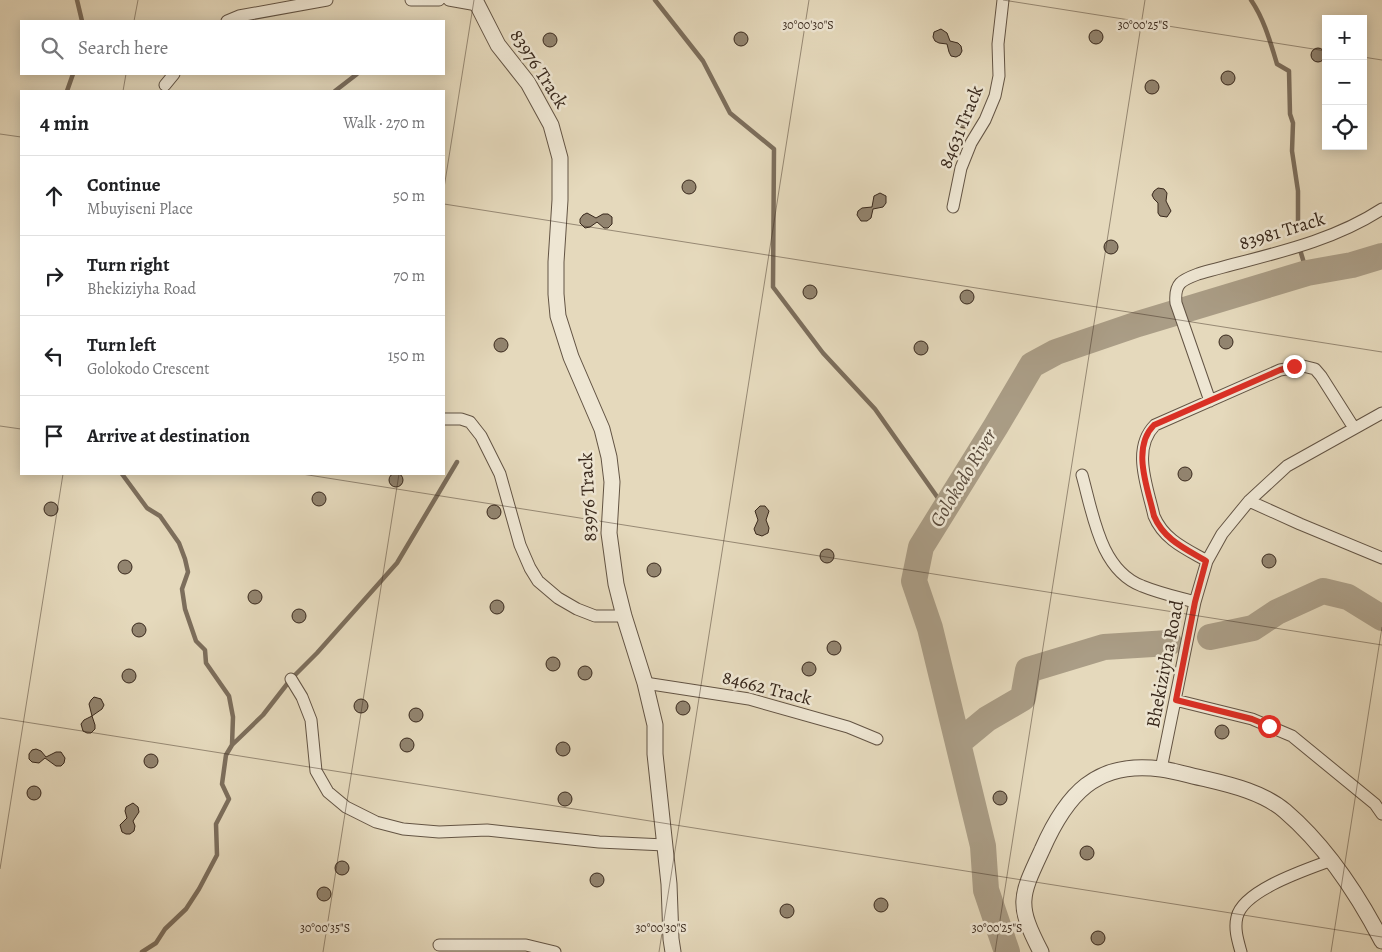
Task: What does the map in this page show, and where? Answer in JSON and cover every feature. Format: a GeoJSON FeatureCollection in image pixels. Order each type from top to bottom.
{"type":"FeatureCollection","features":[{"type":"Feature","properties":{"kind":"street"},"geometry":{"type":"LineString","coordinates":[[229,20],[239,16],[327,0]]}},
{"type":"Feature","properties":{"kind":"street"},"geometry":{"type":"LineString","coordinates":[[411,0],[439,0]]}},
{"type":"Feature","properties":{"kind":"street"},"geometry":{"type":"LineString","coordinates":[[449,0],[476,2]]}},
{"type":"Feature","properties":{"kind":"street","name":"84631 Track"},"geometry":{"type":"LineString","coordinates":[[953,207],[962,168],[971,142],[985,120],[995,96],[999,76],[998,44],[1003,0]]}},
{"type":"Feature","properties":{"kind":"street","name":"83976 Track"},"geometry":{"type":"LineString","coordinates":[[476,2],[498,45],[528,83],[551,125],[560,158],[556,270],[558,316],[571,357],[602,429],[609,457],[612,482],[609,533],[616,584],[656,726],[655,754],[665,845],[673,952]]}},
{"type":"Feature","properties":{"kind":"street"},"geometry":{"type":"LineString","coordinates":[[165,85],[173,75]]}},
{"type":"Feature","properties":{"kind":"street","name":"83981 Track"},"geometry":{"type":"LineString","coordinates":[[1210,401],[1176,303],[1176,293],[1179,284],[1189,277],[1327,237],[1365,220],[1382,209]]}},
{"type":"Feature","properties":{"kind":"street"},"geometry":{"type":"LineString","coordinates":[[1206,561],[1165,535],[1158,526],[1154,516],[1142,452],[1147,435],[1154,425],[1280,370],[1303,366],[1315,369],[1321,376],[1354,428]]}},
{"type":"Feature","properties":{"kind":"street","name":"Bhekiziyha Road"},"geometry":{"type":"LineString","coordinates":[[1161,769],[1195,602],[1206,561],[1222,534],[1249,501],[1287,466],[1382,413]]}},
{"type":"Feature","properties":{"kind":"street"},"geometry":{"type":"LineString","coordinates":[[445,419],[461,419],[470,422],[481,436],[500,474],[520,545],[538,582],[558,598],[577,609],[595,616],[624,616]]}},
{"type":"Feature","properties":{"kind":"street"},"geometry":{"type":"LineString","coordinates":[[1082,475],[1104,549],[1120,572],[1141,586],[1195,602]]}},
{"type":"Feature","properties":{"kind":"street"},"geometry":{"type":"LineString","coordinates":[[1249,501],[1382,558]]}},
{"type":"Feature","properties":{"kind":"street"},"geometry":{"type":"LineString","coordinates":[[291,679],[302,697],[311,720],[316,772],[328,792],[346,807],[376,822],[403,829],[439,832],[487,830],[599,842],[665,845]]}},
{"type":"Feature","properties":{"kind":"street","name":"84662 Track"},"geometry":{"type":"LineString","coordinates":[[645,684],[750,699],[848,727],[877,739]]}},
{"type":"Feature","properties":{"kind":"street"},"geometry":{"type":"LineString","coordinates":[[1176,700],[1252,719],[1292,736],[1379,802],[1382,814]]}},
{"type":"Feature","properties":{"kind":"street"},"geometry":{"type":"LineString","coordinates":[[1041,952],[1025,917],[1023,902],[1026,886],[1063,808],[1083,786],[1097,777],[1119,770],[1141,768],[1161,769],[1232,785],[1255,794],[1284,810],[1324,849],[1358,897],[1382,941]]}},
{"type":"Feature","properties":{"kind":"street"},"geometry":{"type":"LineString","coordinates":[[1241,952],[1236,928],[1239,911],[1244,905],[1262,890],[1294,874],[1332,860]]}},
{"type":"Feature","properties":{"kind":"street"},"geometry":{"type":"LineString","coordinates":[[439,946],[526,945],[555,952]]}},
{"type":"Feature","properties":{"kind":"building"},"geometry":{"type":"Polygon","coordinates":[[[941,29],[947,33],[950,41],[961,46],[962,51],[960,55],[956,57],[951,56],[947,44],[935,41],[933,37],[934,32],[941,29]]]}},
{"type":"Feature","properties":{"kind":"building"},"geometry":{"type":"Polygon","coordinates":[[[1093,30],[1099,30],[1103,37],[1099,44],[1093,44],[1089,40],[1089,34],[1093,30]]]}},
{"type":"Feature","properties":{"kind":"building"},"geometry":{"type":"Polygon","coordinates":[[[738,32],[744,32],[748,39],[744,46],[738,46],[734,42],[734,36],[738,32]]]}},
{"type":"Feature","properties":{"kind":"building"},"geometry":{"type":"Polygon","coordinates":[[[547,33],[553,33],[557,40],[553,47],[547,47],[543,43],[543,37],[547,33]]]}},
{"type":"Feature","properties":{"kind":"building"},"geometry":{"type":"Polygon","coordinates":[[[1315,48],[1321,48],[1322,61],[1315,62],[1311,58],[1311,52],[1315,48]]]}},
{"type":"Feature","properties":{"kind":"building"},"geometry":{"type":"Polygon","coordinates":[[[1225,71],[1231,71],[1235,78],[1231,85],[1225,85],[1221,81],[1221,75],[1225,71]]]}},
{"type":"Feature","properties":{"kind":"building"},"geometry":{"type":"Polygon","coordinates":[[[1149,80],[1155,80],[1159,87],[1155,94],[1149,94],[1145,90],[1145,84],[1149,80]]]}},
{"type":"Feature","properties":{"kind":"building"},"geometry":{"type":"Polygon","coordinates":[[[961,114],[967,114],[971,121],[967,128],[961,128],[957,124],[957,118],[961,114]]]}},
{"type":"Feature","properties":{"kind":"building"},"geometry":{"type":"Polygon","coordinates":[[[686,180],[692,180],[696,187],[692,194],[686,194],[682,190],[682,184],[686,180]]]}},
{"type":"Feature","properties":{"kind":"building"},"geometry":{"type":"Polygon","coordinates":[[[1158,188],[1164,189],[1167,193],[1166,201],[1171,211],[1167,217],[1160,216],[1158,213],[1158,203],[1152,195],[1158,188]]]}},
{"type":"Feature","properties":{"kind":"building"},"geometry":{"type":"Polygon","coordinates":[[[880,193],[886,196],[886,203],[883,207],[873,209],[871,218],[867,221],[861,221],[857,215],[858,211],[862,208],[872,207],[874,196],[880,193]]]}},
{"type":"Feature","properties":{"kind":"building"},"geometry":{"type":"Polygon","coordinates":[[[587,213],[596,218],[603,214],[608,214],[612,217],[612,224],[608,228],[604,228],[597,222],[585,228],[580,223],[580,219],[587,213]]]}},
{"type":"Feature","properties":{"kind":"building"},"geometry":{"type":"Polygon","coordinates":[[[1108,240],[1114,240],[1118,247],[1114,254],[1108,254],[1104,250],[1104,244],[1108,240]]]}},
{"type":"Feature","properties":{"kind":"building"},"geometry":{"type":"Polygon","coordinates":[[[807,285],[813,285],[817,292],[813,299],[807,299],[803,295],[803,289],[807,285]]]}},
{"type":"Feature","properties":{"kind":"building"},"geometry":{"type":"Polygon","coordinates":[[[964,290],[970,290],[974,297],[970,304],[964,304],[960,300],[960,294],[964,290]]]}},
{"type":"Feature","properties":{"kind":"building"},"geometry":{"type":"Polygon","coordinates":[[[1223,335],[1229,335],[1233,342],[1229,349],[1223,349],[1219,345],[1219,339],[1223,335]]]}},
{"type":"Feature","properties":{"kind":"building"},"geometry":{"type":"Polygon","coordinates":[[[498,338],[504,338],[508,345],[504,352],[498,352],[494,348],[494,342],[498,338]]]}},
{"type":"Feature","properties":{"kind":"building"},"geometry":{"type":"Polygon","coordinates":[[[918,341],[924,341],[928,348],[924,355],[918,355],[914,351],[914,345],[918,341]]]}},
{"type":"Feature","properties":{"kind":"building"},"geometry":{"type":"Polygon","coordinates":[[[1182,467],[1188,467],[1192,474],[1188,481],[1182,481],[1178,477],[1178,471],[1182,467]]]}},
{"type":"Feature","properties":{"kind":"building"},"geometry":{"type":"Polygon","coordinates":[[[391,475],[401,475],[403,483],[399,487],[393,487],[389,483],[391,475]]]}},
{"type":"Feature","properties":{"kind":"building"},"geometry":{"type":"Polygon","coordinates":[[[316,492],[322,492],[326,499],[322,506],[316,506],[312,502],[312,496],[316,492]]]}},
{"type":"Feature","properties":{"kind":"building"},"geometry":{"type":"Polygon","coordinates":[[[48,502],[54,502],[58,509],[54,516],[48,516],[44,512],[44,506],[48,502]]]}},
{"type":"Feature","properties":{"kind":"building"},"geometry":{"type":"Polygon","coordinates":[[[491,505],[497,505],[501,512],[497,519],[491,519],[487,515],[487,509],[491,505]]]}},
{"type":"Feature","properties":{"kind":"building"},"geometry":{"type":"Polygon","coordinates":[[[760,506],[765,506],[769,511],[766,520],[769,528],[768,533],[762,536],[756,534],[754,529],[758,520],[755,511],[760,506]]]}},
{"type":"Feature","properties":{"kind":"building"},"geometry":{"type":"Polygon","coordinates":[[[824,549],[830,549],[834,556],[830,563],[824,563],[820,559],[820,553],[824,549]]]}},
{"type":"Feature","properties":{"kind":"building"},"geometry":{"type":"Polygon","coordinates":[[[1266,554],[1272,554],[1276,561],[1272,568],[1266,568],[1262,564],[1262,558],[1266,554]]]}},
{"type":"Feature","properties":{"kind":"building"},"geometry":{"type":"Polygon","coordinates":[[[122,560],[128,560],[132,567],[128,574],[122,574],[118,570],[118,564],[122,560]]]}},
{"type":"Feature","properties":{"kind":"building"},"geometry":{"type":"Polygon","coordinates":[[[651,563],[657,563],[661,570],[657,577],[651,577],[647,573],[647,567],[651,563]]]}},
{"type":"Feature","properties":{"kind":"building"},"geometry":{"type":"Polygon","coordinates":[[[252,590],[258,590],[262,597],[258,604],[252,604],[248,600],[248,594],[252,590]]]}},
{"type":"Feature","properties":{"kind":"building"},"geometry":{"type":"Polygon","coordinates":[[[494,600],[500,600],[504,607],[500,614],[494,614],[490,610],[490,604],[494,600]]]}},
{"type":"Feature","properties":{"kind":"building"},"geometry":{"type":"Polygon","coordinates":[[[296,609],[302,609],[306,616],[302,623],[296,623],[292,619],[292,613],[296,609]]]}},
{"type":"Feature","properties":{"kind":"building"},"geometry":{"type":"Polygon","coordinates":[[[136,623],[142,623],[146,630],[142,637],[136,637],[132,633],[132,627],[136,623]]]}},
{"type":"Feature","properties":{"kind":"building"},"geometry":{"type":"Polygon","coordinates":[[[831,641],[837,641],[841,648],[837,655],[831,655],[827,651],[827,645],[831,641]]]}},
{"type":"Feature","properties":{"kind":"building"},"geometry":{"type":"Polygon","coordinates":[[[550,657],[556,657],[560,664],[556,671],[550,671],[546,667],[546,661],[550,657]]]}},
{"type":"Feature","properties":{"kind":"building"},"geometry":{"type":"Polygon","coordinates":[[[806,662],[812,662],[816,669],[812,676],[806,676],[802,672],[802,666],[806,662]]]}},
{"type":"Feature","properties":{"kind":"building"},"geometry":{"type":"Polygon","coordinates":[[[582,666],[588,666],[592,673],[588,680],[582,680],[578,676],[578,670],[582,666]]]}},
{"type":"Feature","properties":{"kind":"building"},"geometry":{"type":"Polygon","coordinates":[[[126,669],[132,669],[136,676],[132,683],[126,683],[122,679],[122,673],[126,669]]]}},
{"type":"Feature","properties":{"kind":"building"},"geometry":{"type":"Polygon","coordinates":[[[94,697],[101,699],[104,705],[102,709],[92,716],[89,704],[91,700],[94,697]]]}},
{"type":"Feature","properties":{"kind":"building"},"geometry":{"type":"Polygon","coordinates":[[[358,699],[364,699],[368,706],[364,713],[358,713],[354,709],[354,703],[358,699]]]}},
{"type":"Feature","properties":{"kind":"building"},"geometry":{"type":"Polygon","coordinates":[[[680,701],[686,701],[690,708],[686,715],[680,715],[676,711],[676,705],[680,701]]]}},
{"type":"Feature","properties":{"kind":"building"},"geometry":{"type":"Polygon","coordinates":[[[413,708],[419,708],[423,715],[419,722],[413,722],[409,718],[409,712],[413,708]]]}},
{"type":"Feature","properties":{"kind":"building"},"geometry":{"type":"Polygon","coordinates":[[[92,716],[95,729],[91,733],[87,733],[83,731],[81,724],[92,716]]]}},
{"type":"Feature","properties":{"kind":"building"},"geometry":{"type":"Polygon","coordinates":[[[1219,725],[1225,725],[1229,732],[1225,739],[1219,739],[1215,735],[1215,729],[1219,725]]]}},
{"type":"Feature","properties":{"kind":"building"},"geometry":{"type":"Polygon","coordinates":[[[404,738],[410,738],[414,745],[410,752],[404,752],[400,748],[400,742],[404,738]]]}},
{"type":"Feature","properties":{"kind":"building"},"geometry":{"type":"Polygon","coordinates":[[[560,742],[566,742],[570,749],[566,756],[560,756],[556,752],[556,746],[560,742]]]}},
{"type":"Feature","properties":{"kind":"building"},"geometry":{"type":"Polygon","coordinates":[[[32,750],[41,751],[46,757],[56,752],[61,752],[65,758],[64,763],[61,766],[56,766],[45,758],[39,763],[32,762],[29,759],[29,754],[32,750]]]}},
{"type":"Feature","properties":{"kind":"building"},"geometry":{"type":"Polygon","coordinates":[[[148,754],[154,754],[158,761],[154,768],[148,768],[144,764],[144,758],[148,754]]]}},
{"type":"Feature","properties":{"kind":"building"},"geometry":{"type":"Polygon","coordinates":[[[31,786],[37,786],[41,793],[37,800],[31,800],[27,796],[27,790],[31,786]]]}},
{"type":"Feature","properties":{"kind":"building"},"geometry":{"type":"Polygon","coordinates":[[[997,791],[1003,791],[1007,798],[1003,805],[997,805],[993,801],[993,795],[997,791]]]}},
{"type":"Feature","properties":{"kind":"building"},"geometry":{"type":"Polygon","coordinates":[[[562,792],[568,792],[572,799],[568,806],[562,806],[558,802],[558,796],[562,792]]]}},
{"type":"Feature","properties":{"kind":"building"},"geometry":{"type":"Polygon","coordinates":[[[133,803],[138,807],[139,812],[133,821],[134,831],[126,834],[122,832],[120,825],[127,818],[126,807],[133,803]]]}},
{"type":"Feature","properties":{"kind":"building"},"geometry":{"type":"Polygon","coordinates":[[[1084,846],[1090,846],[1094,853],[1090,860],[1084,860],[1080,856],[1080,850],[1084,846]]]}},
{"type":"Feature","properties":{"kind":"building"},"geometry":{"type":"Polygon","coordinates":[[[339,861],[345,861],[349,868],[345,875],[339,875],[335,871],[335,865],[339,861]]]}},
{"type":"Feature","properties":{"kind":"building"},"geometry":{"type":"Polygon","coordinates":[[[594,873],[600,873],[604,880],[600,887],[594,887],[590,883],[590,877],[594,873]]]}},
{"type":"Feature","properties":{"kind":"building"},"geometry":{"type":"Polygon","coordinates":[[[321,887],[327,887],[331,894],[327,901],[321,901],[317,897],[317,891],[321,887]]]}},
{"type":"Feature","properties":{"kind":"building"},"geometry":{"type":"Polygon","coordinates":[[[878,898],[884,898],[888,905],[884,912],[878,912],[874,908],[874,902],[878,898]]]}},
{"type":"Feature","properties":{"kind":"building"},"geometry":{"type":"Polygon","coordinates":[[[784,904],[790,904],[794,911],[790,918],[784,918],[780,914],[780,908],[784,904]]]}},
{"type":"Feature","properties":{"kind":"building"},"geometry":{"type":"Polygon","coordinates":[[[1095,931],[1101,931],[1105,938],[1101,945],[1095,945],[1091,941],[1091,935],[1095,931]]]}},
{"type":"Feature","properties":{"kind":"waterway"},"geometry":{"type":"LineString","coordinates":[[77,0],[82,20]]}},
{"type":"Feature","properties":{"kind":"waterway"},"geometry":{"type":"LineString","coordinates":[[655,0],[703,61],[730,113],[774,149],[773,287],[823,353],[875,409],[945,508]]}},
{"type":"Feature","properties":{"kind":"waterway"},"geometry":{"type":"LineString","coordinates":[[1251,0],[1263,23],[1277,64],[1289,71],[1290,114],[1293,123],[1292,151],[1298,191],[1298,232]]}},
{"type":"Feature","properties":{"kind":"waterway"},"geometry":{"type":"LineString","coordinates":[[67,90],[73,75]]}},
{"type":"Feature","properties":{"kind":"waterway"},"geometry":{"type":"LineString","coordinates":[[336,90],[356,75]]}},
{"type":"Feature","properties":{"kind":"waterway"},"geometry":{"type":"LineString","coordinates":[[1301,253],[1307,273]]}},
{"type":"Feature","properties":{"kind":"waterway","name":"Golokodo River"},"geometry":{"type":"LineString","coordinates":[[1007,952],[986,890],[983,846],[930,628],[914,581],[921,547],[1032,365],[1056,352],[1138,324],[1307,273],[1352,265],[1382,256]]}},
{"type":"Feature","properties":{"kind":"waterway"},"geometry":{"type":"LineString","coordinates":[[232,745],[263,715],[291,679],[317,653],[397,563],[457,462]]}},
{"type":"Feature","properties":{"kind":"waterway"},"geometry":{"type":"LineString","coordinates":[[123,475],[147,508],[160,516],[179,543],[188,572],[182,589],[185,609],[196,641],[205,650],[206,663],[229,696],[233,717],[232,745],[226,755],[222,784],[229,799],[216,824],[217,855],[186,909],[165,929],[156,943],[142,952]]}},
{"type":"Feature","properties":{"kind":"waterway"},"geometry":{"type":"LineString","coordinates":[[1210,637],[1253,628],[1277,612],[1323,591],[1348,597],[1382,618]]}},
{"type":"Feature","properties":{"kind":"waterway"},"geometry":{"type":"LineString","coordinates":[[958,743],[987,719],[1023,698],[1028,670],[1104,647],[1169,643]]}},
{"type":"Feature","properties":{"kind":"route"},"geometry":{"type":"LineString","coordinates":[[1269,726],[1252,719],[1176,700],[1195,602],[1206,561],[1177,544],[1165,535],[1158,526],[1144,471],[1142,452],[1147,435],[1154,425],[1280,370],[1294,366]]}}]}
